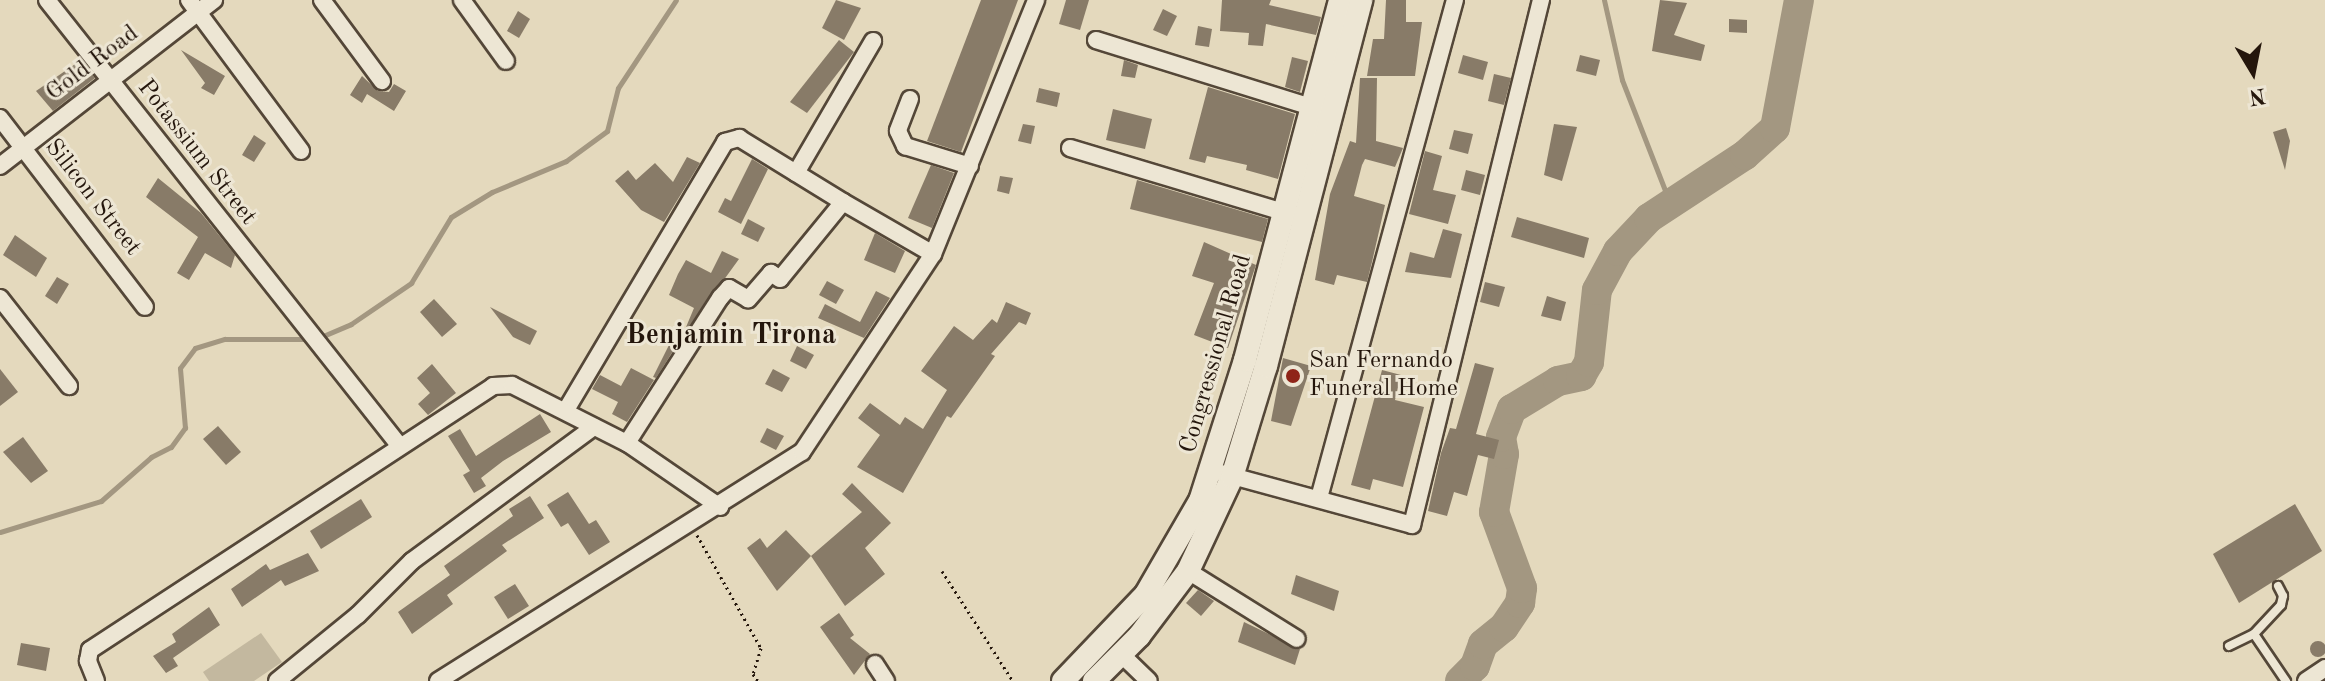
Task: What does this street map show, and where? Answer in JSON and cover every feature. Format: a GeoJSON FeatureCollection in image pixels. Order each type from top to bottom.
{"type":"FeatureCollection","features":[{"type":"Feature","properties":{"kind":"main road","name":"Congressional Road"},"geometry":{"type":"LineString","coordinates":[[1094,681],[1122,655],[1131,630],[1169,560],[1222,474],[1283,211],[1342,1]]}},
{"type":"Feature","properties":{"kind":"main road","name":"Congressional Road"},"geometry":{"type":"LineString","coordinates":[[1063,681],[1131,630],[1188,571],[1306,218],[1342,1]]}},
{"type":"Feature","properties":{"kind":"street","name":"Potassium Street"},"geometry":{"type":"LineString","coordinates":[[47,0],[399,445]]}},
{"type":"Feature","properties":{"kind":"street","name":"Gold Road"},"geometry":{"type":"LineString","coordinates":[[0,166],[109,81],[193,6],[214,0]]}},
{"type":"Feature","properties":{"kind":"street"},"geometry":{"type":"LineString","coordinates":[[322,0],[382,81]]}},
{"type":"Feature","properties":{"kind":"street"},"geometry":{"type":"LineString","coordinates":[[462,0],[506,61]]}},
{"type":"Feature","properties":{"kind":"street"},"geometry":{"type":"LineString","coordinates":[[438,681],[720,507],[802,452],[933,254],[1036,0]]}},
{"type":"Feature","properties":{"kind":"street"},"geometry":{"type":"LineString","coordinates":[[1319,498],[1455,0]]}},
{"type":"Feature","properties":{"kind":"street"},"geometry":{"type":"LineString","coordinates":[[1222,474],[1412,525],[1541,0]]}},
{"type":"Feature","properties":{"kind":"street"},"geometry":{"type":"LineString","coordinates":[[193,6],[301,151]]}},
{"type":"Feature","properties":{"kind":"street"},"geometry":{"type":"LineString","coordinates":[[1096,40],[1311,107]]}},
{"type":"Feature","properties":{"kind":"street"},"geometry":{"type":"LineString","coordinates":[[796,173],[873,41]]}},
{"type":"Feature","properties":{"kind":"street"},"geometry":{"type":"LineString","coordinates":[[910,99],[898,131],[905,146],[970,166]]}},
{"type":"Feature","properties":{"kind":"street","name":"Silicon Street"},"geometry":{"type":"LineString","coordinates":[[0,118],[145,307]]}},
{"type":"Feature","properties":{"kind":"street"},"geometry":{"type":"LineString","coordinates":[[566,410],[725,142],[739,138],[933,254]]}},
{"type":"Feature","properties":{"kind":"street"},"geometry":{"type":"LineString","coordinates":[[1070,148],[1306,218]]}},
{"type":"Feature","properties":{"kind":"street"},"geometry":{"type":"LineString","coordinates":[[627,443],[720,298],[729,288],[748,299],[771,273],[780,279],[843,202]]}},
{"type":"Feature","properties":{"kind":"street"},"geometry":{"type":"LineString","coordinates":[[1,302],[69,386]]}},
{"type":"Feature","properties":{"kind":"street"},"geometry":{"type":"LineString","coordinates":[[96,681],[88,661],[90,650],[399,445],[502,384],[566,410],[627,443],[720,507]]}},
{"type":"Feature","properties":{"kind":"street"},"geometry":{"type":"LineString","coordinates":[[277,681],[358,615],[412,561],[594,427]]}},
{"type":"Feature","properties":{"kind":"street"},"geometry":{"type":"LineString","coordinates":[[1188,571],[1297,639]]}},
{"type":"Feature","properties":{"kind":"street"},"geometry":{"type":"LineString","coordinates":[[1122,655],[1149,681]]}},
{"type":"Feature","properties":{"kind":"street"},"geometry":{"type":"LineString","coordinates":[[875,664],[886,681]]}},
{"type":"Feature","properties":{"kind":"street"},"geometry":{"type":"LineString","coordinates":[[2306,681],[2325,668]]}},
{"type":"Feature","properties":{"kind":"lane"},"geometry":{"type":"LineString","coordinates":[[2229,646],[2254,634],[2281,605],[2283,596],[2278,586]]}},
{"type":"Feature","properties":{"kind":"lane"},"geometry":{"type":"LineString","coordinates":[[2254,634],[2286,681]]}},
{"type":"Feature","properties":{"kind":"path"},"geometry":{"type":"LineString","coordinates":[[691,525],[761,648],[753,674],[758,681]]}},
{"type":"Feature","properties":{"kind":"path"},"geometry":{"type":"LineString","coordinates":[[942,571],[1013,681]]}},
{"type":"Feature","properties":{"kind":"shaded area"},"geometry":{"type":"Polygon","coordinates":[[[261,633],[282,662],[254,681],[209,681],[203,672],[261,633]]]}},
{"type":"Feature","properties":{"kind":"building"},"geometry":{"type":"Polygon","coordinates":[[[836,0],[861,8],[844,40],[822,28],[836,0]]]}},
{"type":"Feature","properties":{"kind":"building"},"geometry":{"type":"Polygon","coordinates":[[[981,0],[1018,0],[961,152],[927,141],[981,0]]]}},
{"type":"Feature","properties":{"kind":"building"},"geometry":{"type":"Polygon","coordinates":[[[1066,0],[1089,0],[1080,30],[1059,24],[1066,0]]]}},
{"type":"Feature","properties":{"kind":"building"},"geometry":{"type":"Polygon","coordinates":[[[1222,0],[1271,0],[1269,5],[1321,17],[1316,35],[1266,24],[1263,46],[1248,45],[1249,33],[1220,31],[1222,0]]]}},
{"type":"Feature","properties":{"kind":"building"},"geometry":{"type":"Polygon","coordinates":[[[1386,0],[1406,0],[1406,22],[1422,22],[1415,76],[1367,76],[1373,39],[1384,39],[1386,0]]]}},
{"type":"Feature","properties":{"kind":"building"},"geometry":{"type":"Polygon","coordinates":[[[1660,0],[1687,3],[1674,35],[1705,45],[1701,61],[1652,51],[1660,0]]]}},
{"type":"Feature","properties":{"kind":"building"},"geometry":{"type":"Polygon","coordinates":[[[1163,9],[1177,16],[1167,36],[1153,30],[1163,9]]]}},
{"type":"Feature","properties":{"kind":"building"},"geometry":{"type":"Polygon","coordinates":[[[518,11],[530,19],[519,38],[507,31],[518,11]]]}},
{"type":"Feature","properties":{"kind":"building"},"geometry":{"type":"Polygon","coordinates":[[[1729,19],[1747,20],[1747,33],[1729,32],[1729,19]]]}},
{"type":"Feature","properties":{"kind":"building"},"geometry":{"type":"Polygon","coordinates":[[[1198,26],[1212,29],[1209,47],[1195,45],[1198,26]]]}},
{"type":"Feature","properties":{"kind":"building"},"geometry":{"type":"Polygon","coordinates":[[[839,40],[854,52],[807,113],[790,102],[839,40]]]}},
{"type":"Feature","properties":{"kind":"building"},"geometry":{"type":"Polygon","coordinates":[[[181,50],[225,76],[214,95],[201,88],[205,83],[181,50]]]}},
{"type":"Feature","properties":{"kind":"building"},"geometry":{"type":"Polygon","coordinates":[[[1463,55],[1488,62],[1483,80],[1458,73],[1463,55]]]}},
{"type":"Feature","properties":{"kind":"building"},"geometry":{"type":"Polygon","coordinates":[[[1580,55],[1600,60],[1596,76],[1576,71],[1580,55]]]}},
{"type":"Feature","properties":{"kind":"building"},"geometry":{"type":"Polygon","coordinates":[[[1292,57],[1308,61],[1300,92],[1285,87],[1292,57]]]}},
{"type":"Feature","properties":{"kind":"building"},"geometry":{"type":"Polygon","coordinates":[[[81,60],[95,78],[53,111],[36,91],[81,60]]]}},
{"type":"Feature","properties":{"kind":"building"},"geometry":{"type":"Polygon","coordinates":[[[1124,60],[1138,65],[1135,78],[1121,76],[1124,60]]]}},
{"type":"Feature","properties":{"kind":"building"},"geometry":{"type":"Polygon","coordinates":[[[1494,74],[1511,78],[1504,105],[1488,101],[1494,74]]]}},
{"type":"Feature","properties":{"kind":"building"},"geometry":{"type":"Polygon","coordinates":[[[362,76],[378,91],[389,92],[394,84],[406,91],[394,111],[367,94],[362,103],[350,95],[362,76]]]}},
{"type":"Feature","properties":{"kind":"building"},"geometry":{"type":"Polygon","coordinates":[[[1360,78],[1377,78],[1376,141],[1403,148],[1395,167],[1365,159],[1354,196],[1385,205],[1372,262],[1367,282],[1337,275],[1334,285],[1315,280],[1330,194],[1350,141],[1356,143],[1360,78]]]}},
{"type":"Feature","properties":{"kind":"building"},"geometry":{"type":"Polygon","coordinates":[[[1208,87],[1295,114],[1278,179],[1246,170],[1247,165],[1207,156],[1205,163],[1189,159],[1208,87]]]}},
{"type":"Feature","properties":{"kind":"building"},"geometry":{"type":"Polygon","coordinates":[[[1039,88],[1060,93],[1057,107],[1036,102],[1039,88]]]}},
{"type":"Feature","properties":{"kind":"building"},"geometry":{"type":"Polygon","coordinates":[[[1113,109],[1152,119],[1145,149],[1106,140],[1113,109]]]}},
{"type":"Feature","properties":{"kind":"building"},"geometry":{"type":"Polygon","coordinates":[[[1023,124],[1035,126],[1031,144],[1018,141],[1023,124]]]}},
{"type":"Feature","properties":{"kind":"building"},"geometry":{"type":"Polygon","coordinates":[[[1554,124],[1577,127],[1562,181],[1544,175],[1554,124]]]}},
{"type":"Feature","properties":{"kind":"building"},"geometry":{"type":"Polygon","coordinates":[[[2286,128],[2290,141],[2285,170],[2273,132],[2286,128]]]}},
{"type":"Feature","properties":{"kind":"building"},"geometry":{"type":"Polygon","coordinates":[[[1454,130],[1473,134],[1468,154],[1449,149],[1454,130]]]}},
{"type":"Feature","properties":{"kind":"building"},"geometry":{"type":"Polygon","coordinates":[[[254,135],[266,143],[254,162],[242,155],[254,135]]]}},
{"type":"Feature","properties":{"kind":"building"},"geometry":{"type":"Polygon","coordinates":[[[1425,151],[1442,156],[1433,190],[1456,195],[1448,224],[1409,214],[1425,151]]]}},
{"type":"Feature","properties":{"kind":"building"},"geometry":{"type":"Polygon","coordinates":[[[687,157],[700,163],[664,222],[641,210],[615,181],[628,170],[636,180],[655,163],[673,182],[687,157]]]}},
{"type":"Feature","properties":{"kind":"building"},"geometry":{"type":"Polygon","coordinates":[[[752,159],[768,169],[741,224],[718,212],[725,198],[731,201],[752,159]]]}},
{"type":"Feature","properties":{"kind":"building"},"geometry":{"type":"Polygon","coordinates":[[[931,165],[954,173],[932,228],[908,218],[931,165]]]}},
{"type":"Feature","properties":{"kind":"building"},"geometry":{"type":"Polygon","coordinates":[[[1466,170],[1485,175],[1480,195],[1461,190],[1466,170]]]}},
{"type":"Feature","properties":{"kind":"building"},"geometry":{"type":"Polygon","coordinates":[[[1000,176],[1013,178],[1009,194],[997,191],[1000,176]]]}},
{"type":"Feature","properties":{"kind":"building"},"geometry":{"type":"Polygon","coordinates":[[[158,178],[201,213],[235,255],[231,268],[205,253],[189,280],[177,273],[198,237],[146,197],[158,178]]]}},
{"type":"Feature","properties":{"kind":"building"},"geometry":{"type":"Polygon","coordinates":[[[1137,180],[1268,219],[1262,242],[1130,209],[1137,180]]]}},
{"type":"Feature","properties":{"kind":"building"},"geometry":{"type":"Polygon","coordinates":[[[1517,217],[1589,238],[1584,258],[1511,237],[1517,217]]]}},
{"type":"Feature","properties":{"kind":"building"},"geometry":{"type":"Polygon","coordinates":[[[748,219],[765,228],[758,242],[741,234],[748,219]]]}},
{"type":"Feature","properties":{"kind":"building"},"geometry":{"type":"Polygon","coordinates":[[[1443,229],[1462,234],[1451,278],[1405,272],[1410,252],[1434,258],[1443,229]]]}},
{"type":"Feature","properties":{"kind":"building"},"geometry":{"type":"Polygon","coordinates":[[[875,233],[905,251],[895,273],[864,260],[875,233]]]}},
{"type":"Feature","properties":{"kind":"building"},"geometry":{"type":"Polygon","coordinates":[[[15,235],[47,258],[36,277],[3,255],[15,235]]]}},
{"type":"Feature","properties":{"kind":"building"},"geometry":{"type":"Polygon","coordinates":[[[1204,242],[1256,265],[1228,348],[1194,335],[1214,283],[1192,276],[1204,242]]]}},
{"type":"Feature","properties":{"kind":"building"},"geometry":{"type":"Polygon","coordinates":[[[722,251],[739,259],[681,339],[694,308],[669,295],[678,274],[686,260],[711,273],[722,251]]]}},
{"type":"Feature","properties":{"kind":"building"},"geometry":{"type":"Polygon","coordinates":[[[57,277],[69,284],[57,304],[45,296],[57,277]]]}},
{"type":"Feature","properties":{"kind":"building"},"geometry":{"type":"Polygon","coordinates":[[[827,281],[844,290],[836,304],[819,295],[827,281]]]}},
{"type":"Feature","properties":{"kind":"building"},"geometry":{"type":"Polygon","coordinates":[[[1485,282],[1505,287],[1499,307],[1480,302],[1485,282]]]}},
{"type":"Feature","properties":{"kind":"building"},"geometry":{"type":"Polygon","coordinates":[[[876,291],[890,298],[864,338],[818,318],[825,304],[860,322],[876,291]]]}},
{"type":"Feature","properties":{"kind":"building"},"geometry":{"type":"Polygon","coordinates":[[[1547,296],[1566,302],[1561,321],[1541,316],[1547,296]]]}},
{"type":"Feature","properties":{"kind":"building"},"geometry":{"type":"Polygon","coordinates":[[[434,299],[457,324],[442,337],[420,312],[434,299]]]}},
{"type":"Feature","properties":{"kind":"building"},"geometry":{"type":"Polygon","coordinates":[[[1006,302],[1031,313],[1026,325],[1019,322],[991,354],[995,356],[951,418],[947,416],[903,493],[857,467],[880,435],[858,418],[870,403],[900,425],[905,417],[923,429],[947,390],[921,371],[954,326],[973,340],[992,319],[997,323],[1006,302]]]}},
{"type":"Feature","properties":{"kind":"building"},"geometry":{"type":"Polygon","coordinates":[[[490,307],[537,331],[530,345],[513,337],[490,307]]]}},
{"type":"Feature","properties":{"kind":"building"},"geometry":{"type":"Polygon","coordinates":[[[673,337],[680,340],[656,378],[653,377],[673,337]]]}},
{"type":"Feature","properties":{"kind":"building"},"geometry":{"type":"Polygon","coordinates":[[[797,346],[814,355],[806,369],[790,361],[797,346]]]}},
{"type":"Feature","properties":{"kind":"building"},"geometry":{"type":"Polygon","coordinates":[[[1283,358],[1311,366],[1291,426],[1271,421],[1283,358]]]}},
{"type":"Feature","properties":{"kind":"building"},"geometry":{"type":"Polygon","coordinates":[[[1475,363],[1494,368],[1476,434],[1499,440],[1494,459],[1478,455],[1467,496],[1454,492],[1447,516],[1428,511],[1441,453],[1450,428],[1456,429],[1475,363]]]}},
{"type":"Feature","properties":{"kind":"building"},"geometry":{"type":"Polygon","coordinates":[[[432,364],[456,393],[428,415],[418,404],[430,393],[417,378],[432,364]]]}},
{"type":"Feature","properties":{"kind":"building"},"geometry":{"type":"Polygon","coordinates":[[[631,368],[654,380],[627,422],[612,414],[618,402],[592,389],[600,375],[621,386],[631,368]]]}},
{"type":"Feature","properties":{"kind":"building"},"geometry":{"type":"Polygon","coordinates":[[[0,369],[18,392],[0,406],[0,369]]]}},
{"type":"Feature","properties":{"kind":"building"},"geometry":{"type":"Polygon","coordinates":[[[773,369],[790,378],[782,392],[765,384],[773,369]]]}},
{"type":"Feature","properties":{"kind":"building"},"geometry":{"type":"Polygon","coordinates":[[[1382,370],[1401,375],[1395,400],[1424,407],[1403,487],[1373,479],[1370,490],[1351,485],[1382,370]]]}},
{"type":"Feature","properties":{"kind":"building"},"geometry":{"type":"Polygon","coordinates":[[[540,414],[551,432],[481,478],[486,486],[474,493],[463,475],[470,471],[448,436],[460,429],[476,456],[540,414]]]}},
{"type":"Feature","properties":{"kind":"building"},"geometry":{"type":"Polygon","coordinates":[[[218,426],[241,452],[226,465],[203,439],[218,426]]]}},
{"type":"Feature","properties":{"kind":"building"},"geometry":{"type":"Polygon","coordinates":[[[767,428],[784,436],[776,450],[760,442],[767,428]]]}},
{"type":"Feature","properties":{"kind":"building"},"geometry":{"type":"Polygon","coordinates":[[[23,437],[48,471],[31,483],[3,452],[23,437]]]}},
{"type":"Feature","properties":{"kind":"building"},"geometry":{"type":"Polygon","coordinates":[[[852,483],[891,523],[865,548],[885,574],[845,606],[811,556],[862,512],[842,494],[852,483]]]}},
{"type":"Feature","properties":{"kind":"building"},"geometry":{"type":"Polygon","coordinates":[[[568,492],[589,524],[596,520],[610,542],[589,555],[568,523],[561,527],[547,505],[568,492]]]}},
{"type":"Feature","properties":{"kind":"building"},"geometry":{"type":"Polygon","coordinates":[[[530,496],[544,518],[502,545],[507,551],[447,595],[453,604],[412,634],[398,612],[450,575],[444,566],[513,516],[509,509],[530,496]]]}},
{"type":"Feature","properties":{"kind":"building"},"geometry":{"type":"Polygon","coordinates":[[[361,499],[372,517],[321,549],[310,531],[361,499]]]}},
{"type":"Feature","properties":{"kind":"building"},"geometry":{"type":"Polygon","coordinates":[[[2295,504],[2322,551],[2239,603],[2213,554],[2295,504]]]}},
{"type":"Feature","properties":{"kind":"building"},"geometry":{"type":"Polygon","coordinates":[[[786,530],[811,556],[777,591],[747,548],[760,538],[767,548],[786,530]]]}},
{"type":"Feature","properties":{"kind":"building"},"geometry":{"type":"Polygon","coordinates":[[[308,553],[319,571],[285,586],[281,580],[242,607],[231,589],[266,564],[270,570],[308,553]]]}},
{"type":"Feature","properties":{"kind":"building"},"geometry":{"type":"Polygon","coordinates":[[[1296,575],[1339,591],[1334,611],[1291,594],[1296,575]]]}},
{"type":"Feature","properties":{"kind":"building"},"geometry":{"type":"Polygon","coordinates":[[[515,584],[529,606],[508,619],[494,597],[515,584]]]}},
{"type":"Feature","properties":{"kind":"building"},"geometry":{"type":"Polygon","coordinates":[[[1198,590],[1214,601],[1201,616],[1186,603],[1198,590]]]}},
{"type":"Feature","properties":{"kind":"building"},"geometry":{"type":"Polygon","coordinates":[[[209,607],[220,625],[173,658],[178,666],[166,673],[153,656],[176,642],[172,634],[209,607]]]}},
{"type":"Feature","properties":{"kind":"building"},"geometry":{"type":"Polygon","coordinates":[[[839,613],[854,635],[850,638],[870,654],[854,675],[820,627],[839,613]]]}},
{"type":"Feature","properties":{"kind":"building"},"geometry":{"type":"Polygon","coordinates":[[[1244,622],[1300,649],[1295,665],[1238,642],[1244,622]]]}},
{"type":"Feature","properties":{"kind":"building"},"geometry":{"type":"Polygon","coordinates":[[[2315,641],[2321,641],[2326,649],[2324,655],[2315,657],[2310,652],[2310,646],[2315,641]]]}},
{"type":"Feature","properties":{"kind":"building"},"geometry":{"type":"Polygon","coordinates":[[[21,643],[50,648],[46,671],[17,665],[21,643]]]}},
{"type":"Feature","properties":{"kind":"waterway"},"geometry":{"type":"LineString","coordinates":[[0,532],[101,501],[151,457],[171,447],[185,428],[180,368],[195,348],[225,339],[316,339],[351,324],[411,283],[451,217],[492,192],[566,161],[607,131],[618,88],[676,0]]}},
{"type":"Feature","properties":{"kind":"waterway"},"geometry":{"type":"LineString","coordinates":[[1604,0],[1622,80],[1670,203]]}},
{"type":"Feature","properties":{"kind":"waterway"},"geometry":{"type":"LineString","coordinates":[[1460,681],[1475,666],[1483,644],[1504,627],[1520,603],[1522,588],[1494,512],[1504,454],[1501,437],[1512,409],[1558,381],[1581,376],[1589,362],[1597,290],[1618,251],[1649,218],[1745,155],[1775,128],[1799,0]]}},
{"type":"Feature","properties":{"kind":"place","name":"San Fernando Funeral Home"},"geometry":{"type":"Point","coordinates":[1293,376]}},
{"type":"Feature","properties":{"kind":"district","name":"Benjamin Tirona"},"geometry":{"type":"Point","coordinates":[731,336]}}]}
